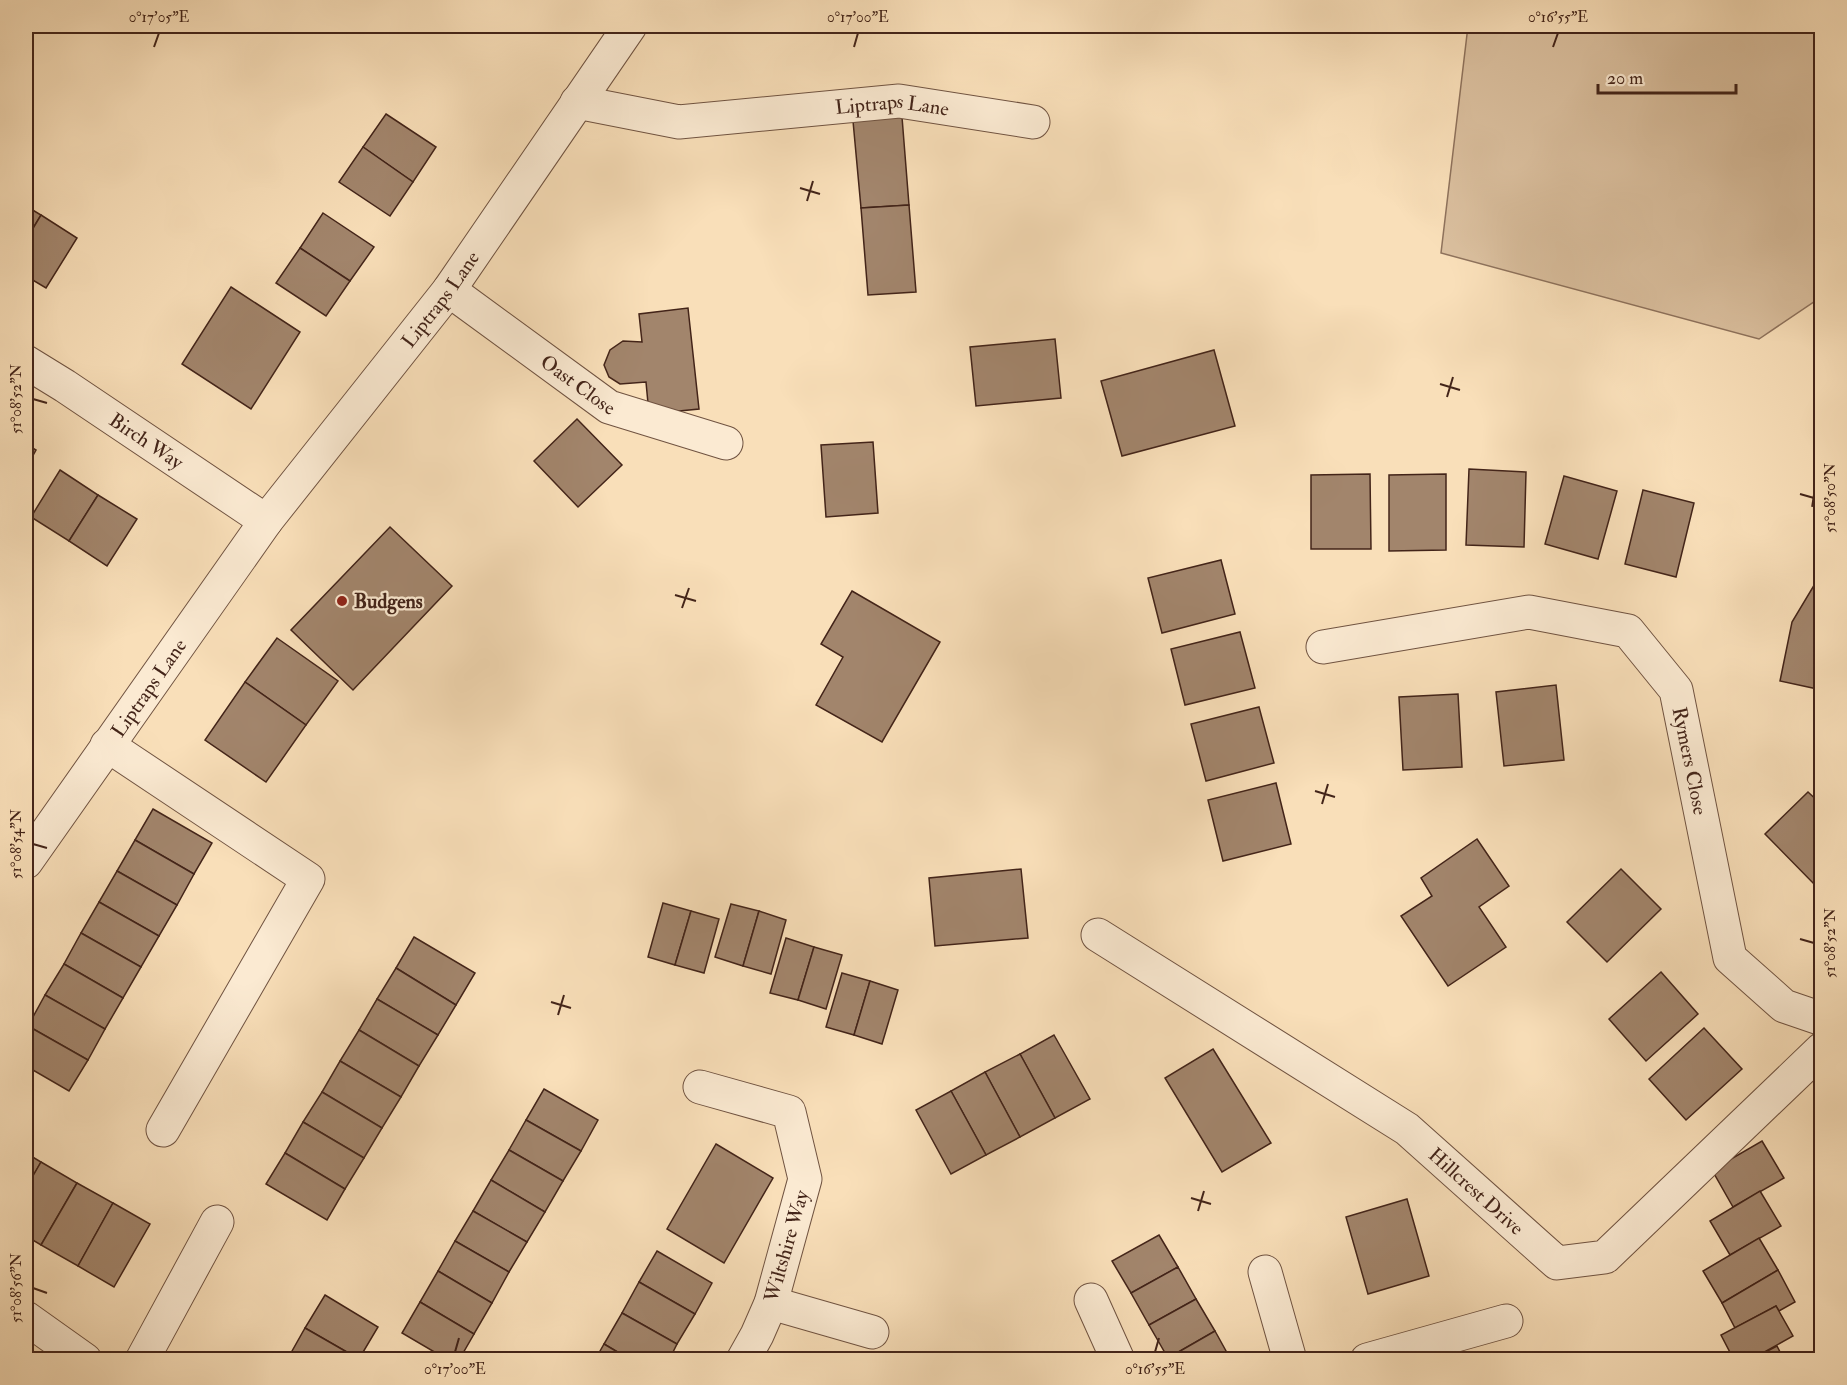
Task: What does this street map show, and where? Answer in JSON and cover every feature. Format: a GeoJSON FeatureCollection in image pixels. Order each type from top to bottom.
{"type":"FeatureCollection","features":[{"type":"Feature","properties":{"kind":"street"},"geometry":{"type":"LineString","coordinates":[[577,102],[630,26]]}},
{"type":"Feature","properties":{"kind":"street","name":"Liptraps Lane"},"geometry":{"type":"LineString","coordinates":[[26,862],[266,521],[450,290],[577,102],[679,122],[898,101],[1033,122]]}},
{"type":"Feature","properties":{"kind":"street","name":"Oast Close"},"geometry":{"type":"LineString","coordinates":[[450,290],[609,407],[726,443]]}},
{"type":"Feature","properties":{"kind":"street","name":"Birch Way"},"geometry":{"type":"LineString","coordinates":[[26,362],[266,521]]}},
{"type":"Feature","properties":{"kind":"street","name":"Rymers Close"},"geometry":{"type":"LineString","coordinates":[[1323,647],[1529,612],[1628,631],[1676,690],[1730,958],[1785,1006],[1821,1019]]}},
{"type":"Feature","properties":{"kind":"street"},"geometry":{"type":"LineString","coordinates":[[107,745],[308,879],[163,1130]]}},
{"type":"Feature","properties":{"kind":"street","name":"Hillcrest Drive"},"geometry":{"type":"LineString","coordinates":[[1098,935],[1407,1130],[1557,1263],[1605,1257],[1821,1049]]}},
{"type":"Feature","properties":{"kind":"street","name":"Wiltshire Way"},"geometry":{"type":"LineString","coordinates":[[700,1087],[789,1112],[805,1179],[771,1304],[743,1359]]}},
{"type":"Feature","properties":{"kind":"street"},"geometry":{"type":"LineString","coordinates":[[142,1359],[217,1222]]}},
{"type":"Feature","properties":{"kind":"street"},"geometry":{"type":"LineString","coordinates":[[1265,1272],[1290,1359]]}},
{"type":"Feature","properties":{"kind":"street"},"geometry":{"type":"LineString","coordinates":[[1090,1300],[1118,1359]]}},
{"type":"Feature","properties":{"kind":"street"},"geometry":{"type":"LineString","coordinates":[[771,1304],[872,1332]]}},
{"type":"Feature","properties":{"kind":"street"},"geometry":{"type":"LineString","coordinates":[[26,1318],[85,1359]]}},
{"type":"Feature","properties":{"kind":"street"},"geometry":{"type":"LineString","coordinates":[[1367,1359],[1506,1321]]}},
{"type":"Feature","properties":{"kind":"shaded area"},"geometry":{"type":"Polygon","coordinates":[[[1468,26],[1821,26],[1821,297],[1759,339],[1441,253],[1468,26]]]}},
{"type":"Feature","properties":{"kind":"building"},"geometry":{"type":"Polygon","coordinates":[[[386,114],[436,147],[413,182],[363,147],[386,114]]]}},
{"type":"Feature","properties":{"kind":"building"},"geometry":{"type":"Polygon","coordinates":[[[902,117],[909,205],[861,208],[853,121],[902,117]]]}},
{"type":"Feature","properties":{"kind":"building"},"geometry":{"type":"Polygon","coordinates":[[[363,147],[413,182],[390,216],[339,182],[363,147]]]}},
{"type":"Feature","properties":{"kind":"building"},"geometry":{"type":"Polygon","coordinates":[[[909,205],[916,292],[868,295],[861,208],[909,205]]]}},
{"type":"Feature","properties":{"kind":"building"},"geometry":{"type":"Polygon","coordinates":[[[26,206],[41,215],[26,240],[26,206]]]}},
{"type":"Feature","properties":{"kind":"building"},"geometry":{"type":"Polygon","coordinates":[[[323,213],[374,247],[350,281],[300,248],[323,213]]]}},
{"type":"Feature","properties":{"kind":"building"},"geometry":{"type":"Polygon","coordinates":[[[41,215],[77,238],[46,288],[26,276],[26,240],[41,215]]]}},
{"type":"Feature","properties":{"kind":"building"},"geometry":{"type":"Polygon","coordinates":[[[300,248],[350,281],[326,316],[276,283],[300,248]]]}},
{"type":"Feature","properties":{"kind":"building"},"geometry":{"type":"Polygon","coordinates":[[[231,287],[300,332],[251,409],[182,364],[231,287]]]}},
{"type":"Feature","properties":{"kind":"building"},"geometry":{"type":"Polygon","coordinates":[[[688,308],[699,409],[649,414],[646,382],[620,384],[609,377],[604,365],[610,350],[623,341],[642,342],[639,314],[688,308]]]}},
{"type":"Feature","properties":{"kind":"building"},"geometry":{"type":"Polygon","coordinates":[[[1055,339],[1061,398],[976,406],[970,347],[1055,339]]]}},
{"type":"Feature","properties":{"kind":"building"},"geometry":{"type":"Polygon","coordinates":[[[1214,350],[1235,426],[1122,456],[1101,381],[1214,350]]]}},
{"type":"Feature","properties":{"kind":"building"},"geometry":{"type":"Polygon","coordinates":[[[577,419],[622,465],[578,507],[534,461],[577,419]]]}},
{"type":"Feature","properties":{"kind":"building"},"geometry":{"type":"Polygon","coordinates":[[[873,442],[878,513],[826,517],[821,445],[873,442]]]}},
{"type":"Feature","properties":{"kind":"building"},"geometry":{"type":"Polygon","coordinates":[[[1822,442],[1822,507],[1812,506],[1822,442]]]}},
{"type":"Feature","properties":{"kind":"building"},"geometry":{"type":"Polygon","coordinates":[[[26,444],[36,450],[26,468],[26,444]]]}},
{"type":"Feature","properties":{"kind":"building"},"geometry":{"type":"Polygon","coordinates":[[[1469,469],[1526,472],[1524,547],[1466,545],[1469,469]]]}},
{"type":"Feature","properties":{"kind":"building"},"geometry":{"type":"Polygon","coordinates":[[[60,470],[98,495],[69,541],[31,517],[60,470]]]}},
{"type":"Feature","properties":{"kind":"building"},"geometry":{"type":"Polygon","coordinates":[[[1370,474],[1371,549],[1311,549],[1311,475],[1370,474]]]}},
{"type":"Feature","properties":{"kind":"building"},"geometry":{"type":"Polygon","coordinates":[[[1446,474],[1446,550],[1389,551],[1389,475],[1446,474]]]}},
{"type":"Feature","properties":{"kind":"building"},"geometry":{"type":"Polygon","coordinates":[[[1564,476],[1617,491],[1598,559],[1545,544],[1564,476]]]}},
{"type":"Feature","properties":{"kind":"building"},"geometry":{"type":"Polygon","coordinates":[[[1643,490],[1694,503],[1676,577],[1625,564],[1643,490]]]}},
{"type":"Feature","properties":{"kind":"building"},"geometry":{"type":"Polygon","coordinates":[[[98,495],[137,519],[107,566],[69,541],[98,495]]]}},
{"type":"Feature","properties":{"kind":"building"},"geometry":{"type":"Polygon","coordinates":[[[390,527],[452,586],[353,690],[291,630],[390,527]]]}},
{"type":"Feature","properties":{"kind":"building"},"geometry":{"type":"Polygon","coordinates":[[[1221,560],[1235,614],[1162,633],[1148,578],[1221,560]]]}},
{"type":"Feature","properties":{"kind":"building"},"geometry":{"type":"Polygon","coordinates":[[[1822,572],[1822,690],[1780,681],[1792,622],[1822,572]]]}},
{"type":"Feature","properties":{"kind":"building"},"geometry":{"type":"Polygon","coordinates":[[[852,591],[940,642],[882,742],[816,705],[843,657],[821,644],[852,591]]]}},
{"type":"Feature","properties":{"kind":"building"},"geometry":{"type":"Polygon","coordinates":[[[1240,632],[1255,688],[1185,705],[1171,649],[1240,632]]]}},
{"type":"Feature","properties":{"kind":"building"},"geometry":{"type":"Polygon","coordinates":[[[277,638],[338,681],[306,725],[245,682],[277,638]]]}},
{"type":"Feature","properties":{"kind":"building"},"geometry":{"type":"Polygon","coordinates":[[[245,682],[306,725],[266,782],[205,740],[245,682]]]}},
{"type":"Feature","properties":{"kind":"building"},"geometry":{"type":"Polygon","coordinates":[[[1556,685],[1564,760],[1504,766],[1496,692],[1556,685]]]}},
{"type":"Feature","properties":{"kind":"building"},"geometry":{"type":"Polygon","coordinates":[[[1458,694],[1462,767],[1403,770],[1399,697],[1458,694]]]}},
{"type":"Feature","properties":{"kind":"building"},"geometry":{"type":"Polygon","coordinates":[[[1259,707],[1274,763],[1206,781],[1191,724],[1259,707]]]}},
{"type":"Feature","properties":{"kind":"building"},"geometry":{"type":"Polygon","coordinates":[[[1276,783],[1291,844],[1223,861],[1208,800],[1276,783]]]}},
{"type":"Feature","properties":{"kind":"building"},"geometry":{"type":"Polygon","coordinates":[[[1808,792],[1822,805],[1822,878],[1815,885],[1765,834],[1808,792]]]}},
{"type":"Feature","properties":{"kind":"building"},"geometry":{"type":"Polygon","coordinates":[[[153,809],[212,843],[194,874],[135,840],[153,809]]]}},
{"type":"Feature","properties":{"kind":"building"},"geometry":{"type":"Polygon","coordinates":[[[1477,839],[1509,886],[1479,907],[1506,947],[1448,986],[1401,916],[1432,896],[1421,878],[1477,839]]]}},
{"type":"Feature","properties":{"kind":"building"},"geometry":{"type":"Polygon","coordinates":[[[135,840],[194,874],[177,905],[117,871],[135,840]]]}},
{"type":"Feature","properties":{"kind":"building"},"geometry":{"type":"Polygon","coordinates":[[[1021,869],[1028,938],[935,946],[929,878],[1021,869]]]}},
{"type":"Feature","properties":{"kind":"building"},"geometry":{"type":"Polygon","coordinates":[[[1621,869],[1661,909],[1607,962],[1567,922],[1621,869]]]}},
{"type":"Feature","properties":{"kind":"building"},"geometry":{"type":"Polygon","coordinates":[[[117,871],[177,905],[159,936],[99,902],[117,871]]]}},
{"type":"Feature","properties":{"kind":"building"},"geometry":{"type":"Polygon","coordinates":[[[99,902],[159,936],[141,967],[81,933],[99,902]]]}},
{"type":"Feature","properties":{"kind":"building"},"geometry":{"type":"Polygon","coordinates":[[[663,903],[691,911],[675,965],[648,957],[663,903]]]}},
{"type":"Feature","properties":{"kind":"building"},"geometry":{"type":"Polygon","coordinates":[[[731,904],[759,911],[743,966],[715,957],[731,904]]]}},
{"type":"Feature","properties":{"kind":"building"},"geometry":{"type":"Polygon","coordinates":[[[691,911],[719,919],[704,973],[675,965],[691,911]]]}},
{"type":"Feature","properties":{"kind":"building"},"geometry":{"type":"Polygon","coordinates":[[[759,911],[786,920],[771,974],[743,966],[759,911]]]}},
{"type":"Feature","properties":{"kind":"building"},"geometry":{"type":"Polygon","coordinates":[[[81,933],[141,967],[123,998],[64,964],[81,933]]]}},
{"type":"Feature","properties":{"kind":"building"},"geometry":{"type":"Polygon","coordinates":[[[414,937],[475,973],[456,1005],[396,968],[414,937]]]}},
{"type":"Feature","properties":{"kind":"building"},"geometry":{"type":"Polygon","coordinates":[[[786,938],[814,947],[798,1000],[770,993],[786,938]]]}},
{"type":"Feature","properties":{"kind":"building"},"geometry":{"type":"Polygon","coordinates":[[[814,947],[842,955],[826,1009],[798,1000],[814,947]]]}},
{"type":"Feature","properties":{"kind":"building"},"geometry":{"type":"Polygon","coordinates":[[[64,964],[123,998],[105,1029],[45,995],[64,964]]]}},
{"type":"Feature","properties":{"kind":"building"},"geometry":{"type":"Polygon","coordinates":[[[396,968],[456,1005],[438,1035],[377,999],[396,968]]]}},
{"type":"Feature","properties":{"kind":"building"},"geometry":{"type":"Polygon","coordinates":[[[1661,972],[1698,1014],[1646,1061],[1609,1019],[1661,972]]]}},
{"type":"Feature","properties":{"kind":"building"},"geometry":{"type":"Polygon","coordinates":[[[842,973],[870,981],[854,1035],[826,1027],[842,973]]]}},
{"type":"Feature","properties":{"kind":"building"},"geometry":{"type":"Polygon","coordinates":[[[870,981],[898,990],[882,1044],[854,1035],[870,981]]]}},
{"type":"Feature","properties":{"kind":"building"},"geometry":{"type":"Polygon","coordinates":[[[45,995],[105,1029],[88,1060],[28,1026],[45,995]]]}},
{"type":"Feature","properties":{"kind":"building"},"geometry":{"type":"Polygon","coordinates":[[[377,999],[438,1035],[419,1066],[359,1030],[377,999]]]}},
{"type":"Feature","properties":{"kind":"building"},"geometry":{"type":"Polygon","coordinates":[[[28,1026],[88,1060],[69,1091],[26,1066],[28,1026]]]}},
{"type":"Feature","properties":{"kind":"building"},"geometry":{"type":"Polygon","coordinates":[[[1704,1028],[1742,1069],[1686,1120],[1649,1079],[1704,1028]]]}},
{"type":"Feature","properties":{"kind":"building"},"geometry":{"type":"Polygon","coordinates":[[[359,1030],[419,1066],[401,1097],[340,1061],[359,1030]]]}},
{"type":"Feature","properties":{"kind":"building"},"geometry":{"type":"Polygon","coordinates":[[[1054,1035],[1090,1099],[1055,1118],[1020,1054],[1054,1035]]]}},
{"type":"Feature","properties":{"kind":"building"},"geometry":{"type":"Polygon","coordinates":[[[1213,1049],[1271,1143],[1222,1172],[1165,1078],[1213,1049]]]}},
{"type":"Feature","properties":{"kind":"building"},"geometry":{"type":"Polygon","coordinates":[[[1020,1054],[1055,1118],[1020,1137],[985,1072],[1020,1054]]]}},
{"type":"Feature","properties":{"kind":"building"},"geometry":{"type":"Polygon","coordinates":[[[340,1061],[401,1097],[382,1128],[322,1092],[340,1061]]]}},
{"type":"Feature","properties":{"kind":"building"},"geometry":{"type":"Polygon","coordinates":[[[985,1072],[1020,1137],[986,1155],[951,1091],[985,1072]]]}},
{"type":"Feature","properties":{"kind":"building"},"geometry":{"type":"Polygon","coordinates":[[[544,1089],[598,1120],[581,1151],[526,1120],[544,1089]]]}},
{"type":"Feature","properties":{"kind":"building"},"geometry":{"type":"Polygon","coordinates":[[[951,1091],[986,1155],[951,1174],[916,1110],[951,1091]]]}},
{"type":"Feature","properties":{"kind":"building"},"geometry":{"type":"Polygon","coordinates":[[[322,1092],[382,1128],[364,1158],[303,1122],[322,1092]]]}},
{"type":"Feature","properties":{"kind":"building"},"geometry":{"type":"Polygon","coordinates":[[[526,1120],[581,1151],[563,1181],[509,1150],[526,1120]]]}},
{"type":"Feature","properties":{"kind":"building"},"geometry":{"type":"Polygon","coordinates":[[[303,1122],[364,1158],[345,1189],[285,1153],[303,1122]]]}},
{"type":"Feature","properties":{"kind":"building"},"geometry":{"type":"Polygon","coordinates":[[[1762,1141],[1784,1178],[1733,1207],[1712,1170],[1762,1141]]]}},
{"type":"Feature","properties":{"kind":"building"},"geometry":{"type":"Polygon","coordinates":[[[716,1144],[773,1178],[724,1263],[667,1229],[716,1144]]]}},
{"type":"Feature","properties":{"kind":"building"},"geometry":{"type":"Polygon","coordinates":[[[509,1150],[563,1181],[545,1212],[491,1180],[509,1150]]]}},
{"type":"Feature","properties":{"kind":"building"},"geometry":{"type":"Polygon","coordinates":[[[26,1153],[41,1162],[26,1188],[26,1153]]]}},
{"type":"Feature","properties":{"kind":"building"},"geometry":{"type":"Polygon","coordinates":[[[285,1153],[345,1189],[327,1220],[266,1184],[285,1153]]]}},
{"type":"Feature","properties":{"kind":"building"},"geometry":{"type":"Polygon","coordinates":[[[41,1162],[77,1183],[41,1245],[26,1236],[26,1188],[41,1162]]]}},
{"type":"Feature","properties":{"kind":"building"},"geometry":{"type":"Polygon","coordinates":[[[491,1180],[545,1212],[527,1242],[473,1211],[491,1180]]]}},
{"type":"Feature","properties":{"kind":"building"},"geometry":{"type":"Polygon","coordinates":[[[77,1183],[113,1203],[78,1266],[41,1245],[77,1183]]]}},
{"type":"Feature","properties":{"kind":"building"},"geometry":{"type":"Polygon","coordinates":[[[1760,1191],[1781,1226],[1730,1255],[1710,1221],[1760,1191]]]}},
{"type":"Feature","properties":{"kind":"building"},"geometry":{"type":"Polygon","coordinates":[[[1407,1199],[1429,1276],[1368,1294],[1346,1217],[1407,1199]]]}},
{"type":"Feature","properties":{"kind":"building"},"geometry":{"type":"Polygon","coordinates":[[[113,1203],[150,1224],[114,1287],[78,1266],[113,1203]]]}},
{"type":"Feature","properties":{"kind":"building"},"geometry":{"type":"Polygon","coordinates":[[[473,1211],[527,1242],[509,1272],[455,1241],[473,1211]]]}},
{"type":"Feature","properties":{"kind":"building"},"geometry":{"type":"Polygon","coordinates":[[[1159,1235],[1178,1267],[1131,1293],[1112,1261],[1159,1235]]]}},
{"type":"Feature","properties":{"kind":"building"},"geometry":{"type":"Polygon","coordinates":[[[1759,1238],[1778,1270],[1722,1303],[1703,1271],[1759,1238]]]}},
{"type":"Feature","properties":{"kind":"building"},"geometry":{"type":"Polygon","coordinates":[[[455,1241],[509,1272],[492,1303],[438,1271],[455,1241]]]}},
{"type":"Feature","properties":{"kind":"building"},"geometry":{"type":"Polygon","coordinates":[[[657,1251],[712,1283],[695,1314],[639,1282],[657,1251]]]}},
{"type":"Feature","properties":{"kind":"building"},"geometry":{"type":"Polygon","coordinates":[[[1178,1267],[1196,1299],[1149,1325],[1131,1293],[1178,1267]]]}},
{"type":"Feature","properties":{"kind":"building"},"geometry":{"type":"Polygon","coordinates":[[[1778,1270],[1795,1302],[1779,1311],[1776,1306],[1735,1328],[1722,1303],[1778,1270]]]}},
{"type":"Feature","properties":{"kind":"building"},"geometry":{"type":"Polygon","coordinates":[[[438,1271],[492,1303],[474,1334],[420,1302],[438,1271]]]}},
{"type":"Feature","properties":{"kind":"building"},"geometry":{"type":"Polygon","coordinates":[[[639,1282],[695,1314],[677,1344],[622,1313],[639,1282]]]}},
{"type":"Feature","properties":{"kind":"building"},"geometry":{"type":"Polygon","coordinates":[[[325,1295],[378,1327],[359,1359],[305,1328],[325,1295]]]}},
{"type":"Feature","properties":{"kind":"building"},"geometry":{"type":"Polygon","coordinates":[[[1196,1299],[1215,1331],[1168,1358],[1149,1325],[1196,1299]]]}},
{"type":"Feature","properties":{"kind":"building"},"geometry":{"type":"Polygon","coordinates":[[[420,1302],[474,1334],[459,1360],[448,1360],[402,1333],[420,1302]]]}},
{"type":"Feature","properties":{"kind":"building"},"geometry":{"type":"Polygon","coordinates":[[[1776,1306],[1793,1336],[1750,1360],[1734,1360],[1721,1335],[1776,1306]]]}},
{"type":"Feature","properties":{"kind":"building"},"geometry":{"type":"Polygon","coordinates":[[[622,1313],[677,1344],[669,1360],[631,1360],[604,1344],[622,1313]]]}},
{"type":"Feature","properties":{"kind":"building"},"geometry":{"type":"Polygon","coordinates":[[[305,1328],[359,1359],[287,1360],[305,1328]]]}},
{"type":"Feature","properties":{"kind":"building"},"geometry":{"type":"Polygon","coordinates":[[[1215,1331],[1231,1360],[1169,1360],[1168,1358],[1215,1331]]]}},
{"type":"Feature","properties":{"kind":"building"},"geometry":{"type":"Polygon","coordinates":[[[604,1344],[631,1360],[595,1360],[604,1344]]]}},
{"type":"Feature","properties":{"kind":"building"},"geometry":{"type":"Polygon","coordinates":[[[1777,1346],[1784,1360],[1750,1360],[1777,1346]]]}},
{"type":"Feature","properties":{"kind":"place","name":"Budgens"},"geometry":{"type":"Point","coordinates":[342,601]}}]}
